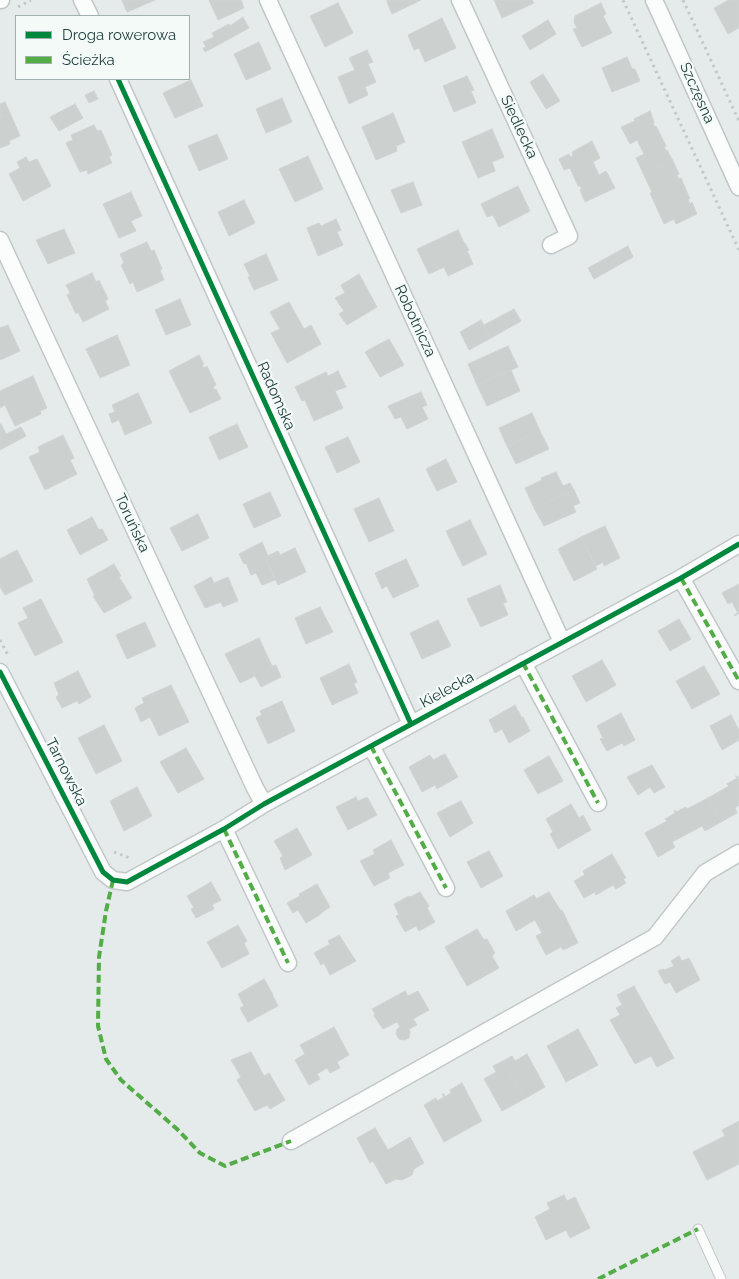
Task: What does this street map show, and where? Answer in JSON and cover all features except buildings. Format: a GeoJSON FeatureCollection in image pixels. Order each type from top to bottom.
{"type":"FeatureCollection","features":[{"type":"Feature","properties":{"kind":"street"},"geometry":{"type":"LineString","coordinates":[[82,0],[90,15]]}},
{"type":"Feature","properties":{"kind":"street","name":"Robotnicza"},"geometry":{"type":"LineString","coordinates":[[268,0],[562,642]]}},
{"type":"Feature","properties":{"kind":"street","name":"Siedlecka"},"geometry":{"type":"LineString","coordinates":[[460,0],[569,236],[551,245]]}},
{"type":"Feature","properties":{"kind":"street","name":"Szczęsna"},"geometry":{"type":"LineString","coordinates":[[654,0],[739,187]]}},
{"type":"Feature","properties":{"kind":"street","name":"Radomska"},"geometry":{"type":"LineString","coordinates":[[118,80],[411,724]]}},
{"type":"Feature","properties":{"kind":"street","name":"Toruńska"},"geometry":{"type":"LineString","coordinates":[[0,240],[264,804]]}},
{"type":"Feature","properties":{"kind":"street","name":"Kielecka"},"geometry":{"type":"LineString","coordinates":[[113,880],[126,882],[224,829],[264,804],[681,578],[739,544]]}},
{"type":"Feature","properties":{"kind":"street"},"geometry":{"type":"LineString","coordinates":[[681,578],[739,681]]}},
{"type":"Feature","properties":{"kind":"street"},"geometry":{"type":"LineString","coordinates":[[522,663],[598,803]]}},
{"type":"Feature","properties":{"kind":"street","name":"Tarnowska"},"geometry":{"type":"LineString","coordinates":[[0,672],[103,872],[113,880]]}},
{"type":"Feature","properties":{"kind":"street"},"geometry":{"type":"LineString","coordinates":[[371,746],[446,888]]}},
{"type":"Feature","properties":{"kind":"street"},"geometry":{"type":"LineString","coordinates":[[224,829],[288,963]]}},
{"type":"Feature","properties":{"kind":"street"},"geometry":{"type":"LineString","coordinates":[[291,1141],[655,936],[705,873],[739,853]]}},
{"type":"Feature","properties":{"kind":"lane"},"geometry":{"type":"LineString","coordinates":[[698,1229],[721,1279]]}},
{"type":"Feature","properties":{"kind":"path"},"geometry":{"type":"LineString","coordinates":[[623,0],[739,250]]}},
{"type":"Feature","properties":{"kind":"path"},"geometry":{"type":"LineString","coordinates":[[683,0],[739,121]]}},
{"type":"Feature","properties":{"kind":"marked path"},"geometry":{"type":"LineString","coordinates":[[681,578],[739,681]]}},
{"type":"Feature","properties":{"kind":"marked path"},"geometry":{"type":"LineString","coordinates":[[523,663],[598,803]]}},
{"type":"Feature","properties":{"kind":"marked path"},"geometry":{"type":"LineString","coordinates":[[371,746],[446,888]]}},
{"type":"Feature","properties":{"kind":"marked path"},"geometry":{"type":"LineString","coordinates":[[224,829],[288,963]]}},
{"type":"Feature","properties":{"kind":"marked path"},"geometry":{"type":"LineString","coordinates":[[113,880],[99,957],[98,1026],[106,1059],[121,1080],[177,1129],[200,1153],[225,1166],[291,1141]]}},
{"type":"Feature","properties":{"kind":"marked path"},"geometry":{"type":"LineString","coordinates":[[598,1279],[698,1229]]}},
{"type":"Feature","properties":{"kind":"cycle path"},"geometry":{"type":"LineString","coordinates":[[118,80],[411,724]]}},
{"type":"Feature","properties":{"kind":"cycle path"},"geometry":{"type":"LineString","coordinates":[[0,672],[103,872],[113,880],[127,882],[224,829],[264,804],[681,578],[739,544]]}}]}
